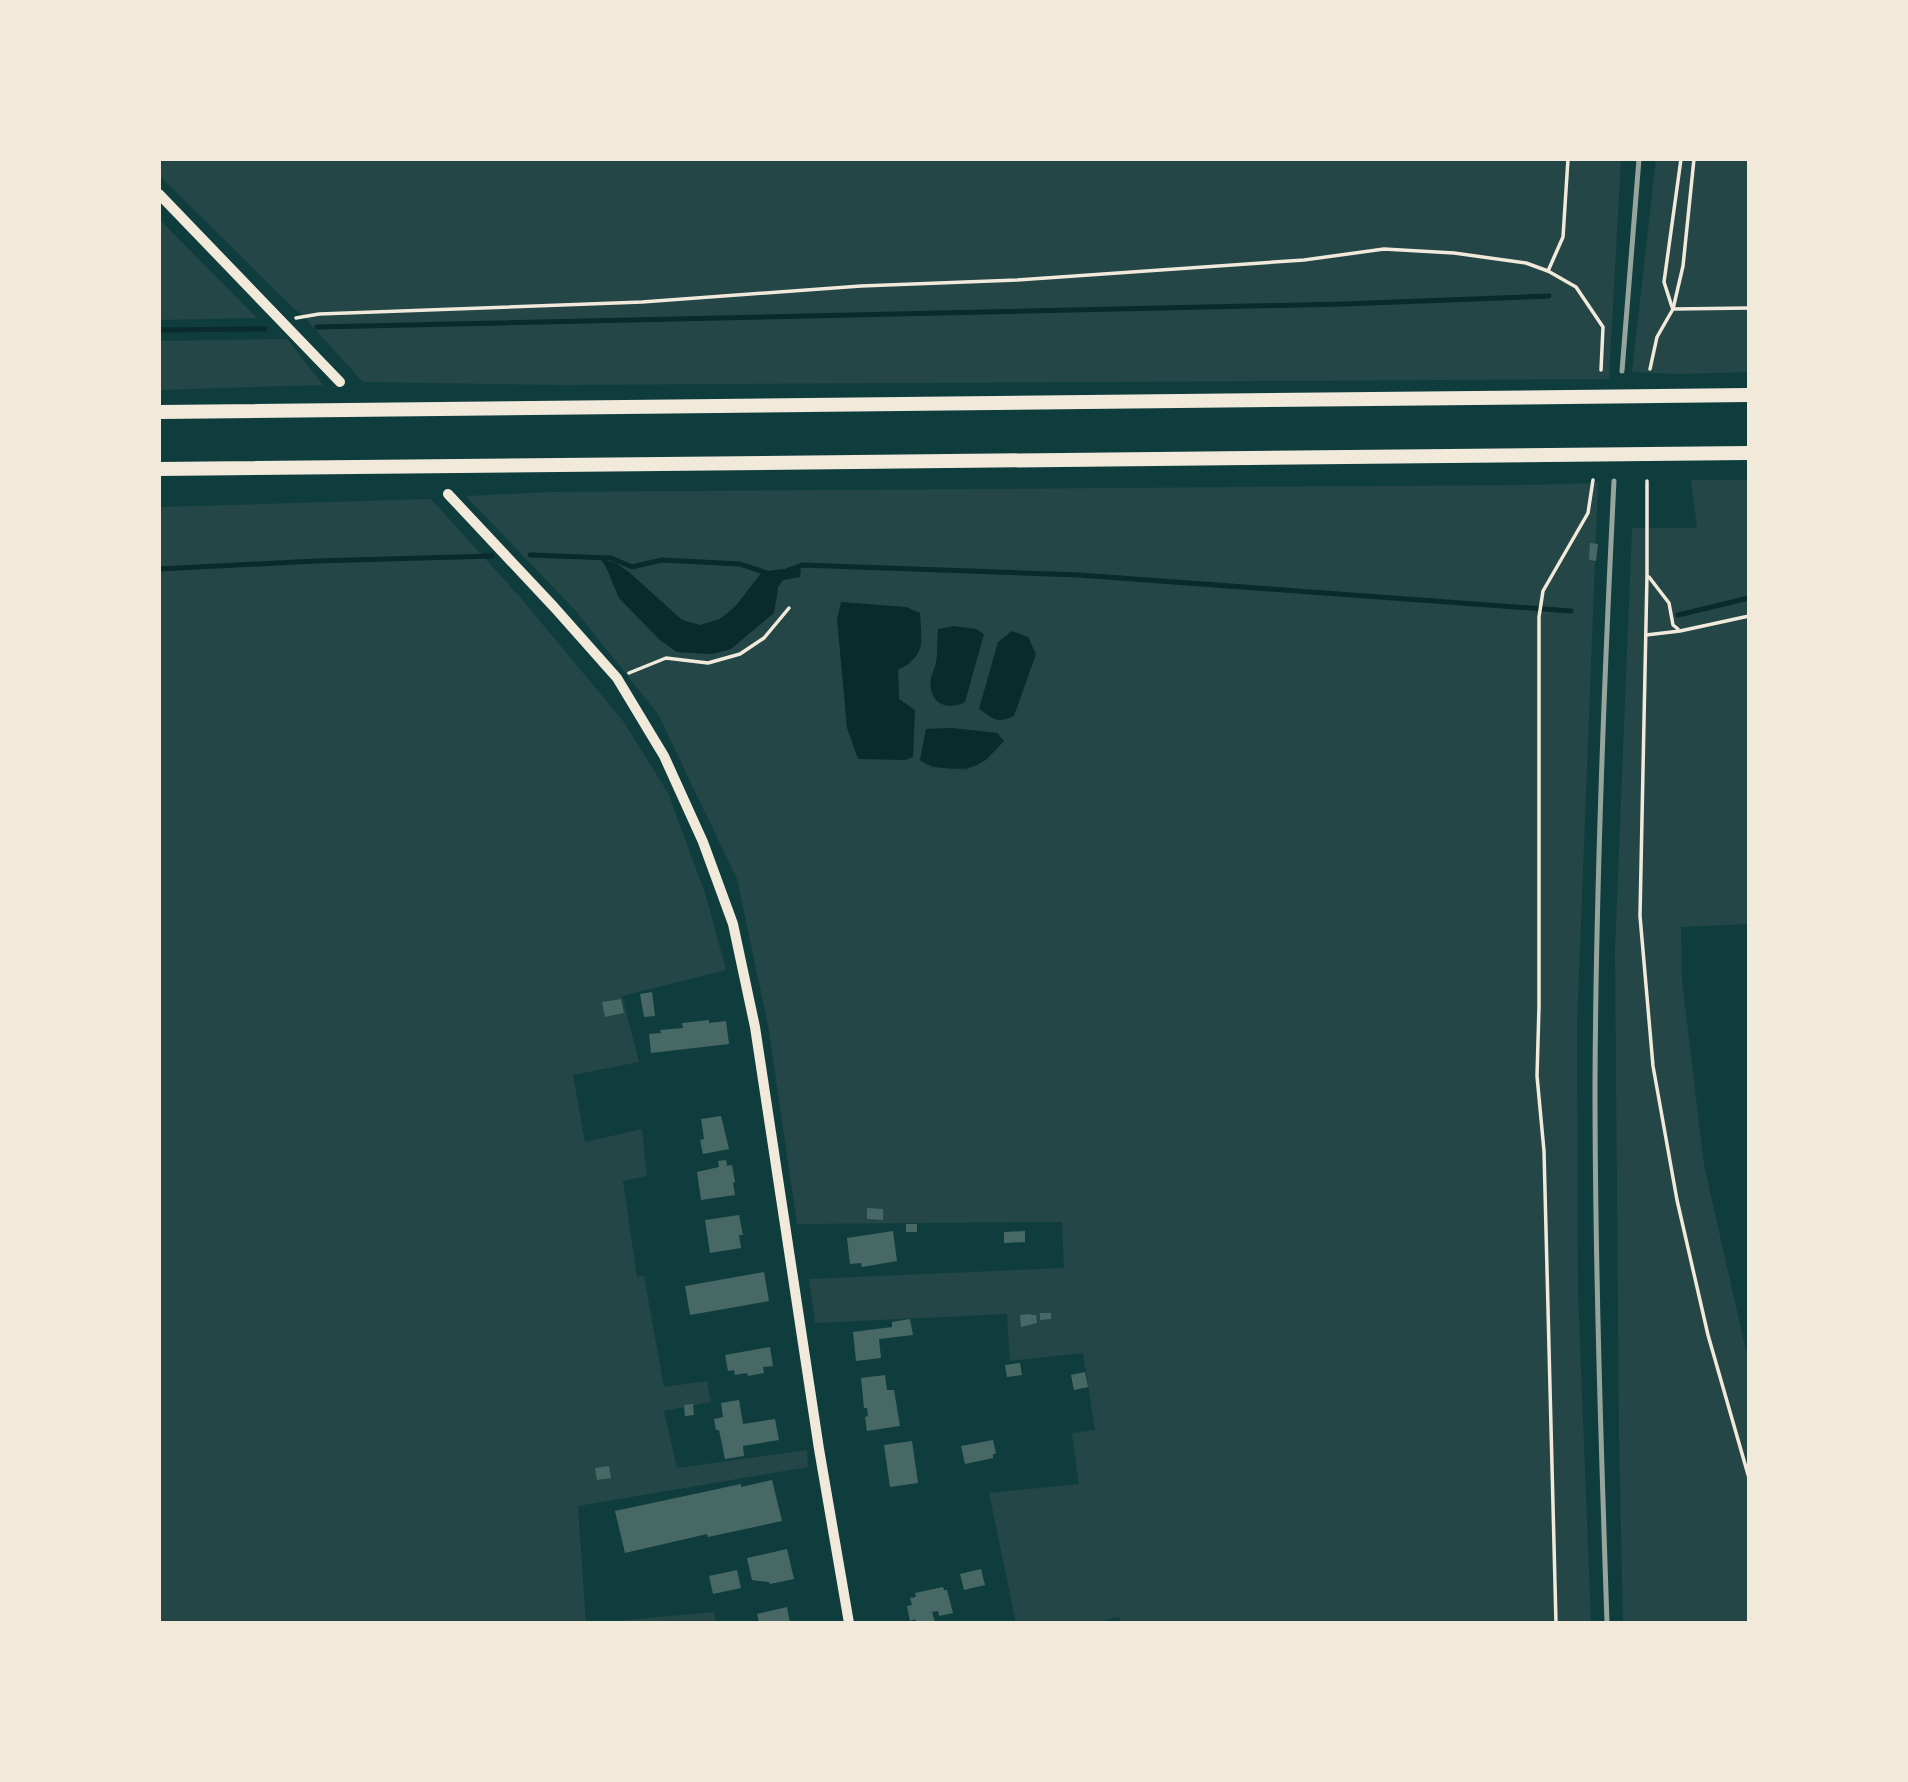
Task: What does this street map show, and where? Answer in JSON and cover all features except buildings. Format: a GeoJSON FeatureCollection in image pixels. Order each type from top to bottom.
{"type":"FeatureCollection","features":[{"type":"Feature","properties":{"kind":"highway"},"geometry":{"type":"LineString","coordinates":[[159,412],[1749,395]]}},
{"type":"Feature","properties":{"kind":"highway"},"geometry":{"type":"LineString","coordinates":[[159,469],[1749,453]]}},
{"type":"Feature","properties":{"kind":"street"},"geometry":{"type":"LineString","coordinates":[[159,194],[340,382]]}},
{"type":"Feature","properties":{"kind":"street"},"geometry":{"type":"LineString","coordinates":[[448,494],[617,678],[664,756],[703,842],[733,924],[755,1027],[819,1449],[849,1623]]}},
{"type":"Feature","properties":{"kind":"path"},"geometry":{"type":"LineString","coordinates":[[1548,271],[1563,237],[1568,159]]}},
{"type":"Feature","properties":{"kind":"path"},"geometry":{"type":"LineString","coordinates":[[1673,309],[1664,282],[1681,159]]}},
{"type":"Feature","properties":{"kind":"path"},"geometry":{"type":"LineString","coordinates":[[1650,369],[1657,337],[1673,309],[1683,266],[1694,159]]}},
{"type":"Feature","properties":{"kind":"path"},"geometry":{"type":"LineString","coordinates":[[281,320],[319,314],[642,302],[861,286],[1031,279],[1304,260],[1384,249],[1454,253],[1526,263],[1548,271],[1576,287],[1603,327],[1601,370]]}},
{"type":"Feature","properties":{"kind":"path"},"geometry":{"type":"LineString","coordinates":[[1673,309],[1749,308]]}},
{"type":"Feature","properties":{"kind":"path"},"geometry":{"type":"LineString","coordinates":[[1556,1623],[1545,1151],[1537,1076],[1539,617],[1543,591],[1588,513],[1593,480]]}},
{"type":"Feature","properties":{"kind":"path"},"geometry":{"type":"LineString","coordinates":[[1647,481],[1640,916],[1653,1066],[1677,1200],[1707,1335],[1749,1478]]}},
{"type":"Feature","properties":{"kind":"path"},"geometry":{"type":"LineString","coordinates":[[1647,575],[1669,603],[1673,625],[1680,631]]}},
{"type":"Feature","properties":{"kind":"path"},"geometry":{"type":"LineString","coordinates":[[617,678],[666,658],[708,663],[740,654],[764,638],[789,608]]}},
{"type":"Feature","properties":{"kind":"path"},"geometry":{"type":"LineString","coordinates":[[1646,635],[1680,631],[1749,616]]}},
{"type":"Feature","properties":{"kind":"shaded area"},"geometry":{"type":"Polygon","coordinates":[[[159,159],[1621,159],[1609,379],[565,385],[363,382],[302,315],[159,175],[159,159]]]}},
{"type":"Feature","properties":{"kind":"shaded area"},"geometry":{"type":"Polygon","coordinates":[[[1656,159],[1749,159],[1749,372],[1632,372],[1656,159]]]}},
{"type":"Feature","properties":{"kind":"shaded area"},"geometry":{"type":"Polygon","coordinates":[[[159,219],[257,318],[159,320],[159,219]]]}},
{"type":"Feature","properties":{"kind":"shaded area"},"geometry":{"type":"Polygon","coordinates":[[[287,339],[323,385],[159,390],[159,341],[287,339]]]}},
{"type":"Feature","properties":{"kind":"shaded area"},"geometry":{"type":"Polygon","coordinates":[[[1691,480],[1749,480],[1749,924],[1681,927],[1682,980],[1704,1165],[1749,1364],[1749,1623],[1623,1623],[1615,950],[1632,528],[1697,528],[1691,480]]]}},
{"type":"Feature","properties":{"kind":"shaded area"},"geometry":{"type":"Polygon","coordinates":[[[1598,483],[1577,1026],[1578,1292],[1591,1623],[1121,1623],[1119,1617],[1092,1623],[1016,1623],[989,1493],[1079,1484],[1072,1433],[1095,1430],[1083,1353],[1010,1361],[1007,1314],[815,1323],[809,1279],[1064,1268],[1062,1222],[797,1224],[768,1025],[737,879],[658,714],[574,609],[466,496],[553,492],[1598,483]],[[601,559],[619,598],[660,640],[677,652],[711,654],[731,649],[777,599],[778,587],[783,580],[790,580],[762,572],[728,613],[706,625],[694,625],[678,617],[653,595],[601,559]],[[842,602],[899,699],[898,669],[911,663],[842,602]],[[951,728],[927,729],[930,767],[966,770],[988,759],[997,733],[951,728]]]}},
{"type":"Feature","properties":{"kind":"shaded area"},"geometry":{"type":"Polygon","coordinates":[[[431,499],[519,596],[623,721],[668,793],[706,896],[726,970],[622,996],[639,1062],[573,1075],[585,1142],[642,1129],[647,1176],[623,1181],[637,1277],[644,1276],[664,1387],[707,1381],[711,1402],[664,1411],[677,1468],[807,1450],[808,1467],[578,1506],[586,1623],[159,1623],[159,507],[431,499]]]}},
{"type":"Feature","properties":{"kind":"shaded area"},"geometry":{"type":"Polygon","coordinates":[[[601,559],[616,563],[629,572],[682,620],[700,625],[720,619],[735,607],[762,572],[801,569],[800,577],[783,580],[778,587],[774,613],[731,649],[712,654],[677,652],[660,640],[619,598],[601,559]]]}},
{"type":"Feature","properties":{"kind":"shaded area"},"geometry":{"type":"Polygon","coordinates":[[[841,602],[906,607],[920,613],[921,646],[914,658],[898,670],[899,699],[915,710],[913,757],[905,760],[858,759],[847,728],[837,619],[841,602]]]}},
{"type":"Feature","properties":{"kind":"shaded area"},"geometry":{"type":"Polygon","coordinates":[[[954,626],[976,629],[984,634],[965,702],[951,706],[935,699],[931,678],[937,659],[938,629],[954,626]]]}},
{"type":"Feature","properties":{"kind":"shaded area"},"geometry":{"type":"Polygon","coordinates":[[[1012,631],[1028,637],[1036,654],[1014,716],[999,720],[979,709],[998,642],[1012,631]]]}},
{"type":"Feature","properties":{"kind":"shaded area"},"geometry":{"type":"Polygon","coordinates":[[[951,728],[997,733],[1004,741],[985,760],[972,767],[939,767],[920,760],[926,729],[951,728]]]}},
{"type":"Feature","properties":{"kind":"shaded area"},"geometry":{"type":"Polygon","coordinates":[[[714,1612],[716,1623],[593,1623],[714,1612]]]}},
{"type":"Feature","properties":{"kind":"waterway"},"geometry":{"type":"LineString","coordinates":[[317,327],[1344,304],[1549,296]]}},
{"type":"Feature","properties":{"kind":"waterway"},"geometry":{"type":"LineString","coordinates":[[159,330],[265,329]]}},
{"type":"Feature","properties":{"kind":"waterway"},"geometry":{"type":"LineString","coordinates":[[530,555],[611,558],[632,567],[662,560],[740,564],[770,574]]}},
{"type":"Feature","properties":{"kind":"waterway"},"geometry":{"type":"LineString","coordinates":[[159,569],[492,556]]}},
{"type":"Feature","properties":{"kind":"waterway"},"geometry":{"type":"LineString","coordinates":[[786,571],[802,565],[1079,575],[1571,611]]}},
{"type":"Feature","properties":{"kind":"waterway"},"geometry":{"type":"LineString","coordinates":[[1678,615],[1749,598]]}},
{"type":"Feature","properties":{"kind":"railway"},"geometry":{"type":"LineString","coordinates":[[1622,371],[1639,159]]}},
{"type":"Feature","properties":{"kind":"railway"},"geometry":{"type":"LineString","coordinates":[[1607,1623],[1597,1285],[1595,1083],[1601,782],[1614,481]]}}]}
